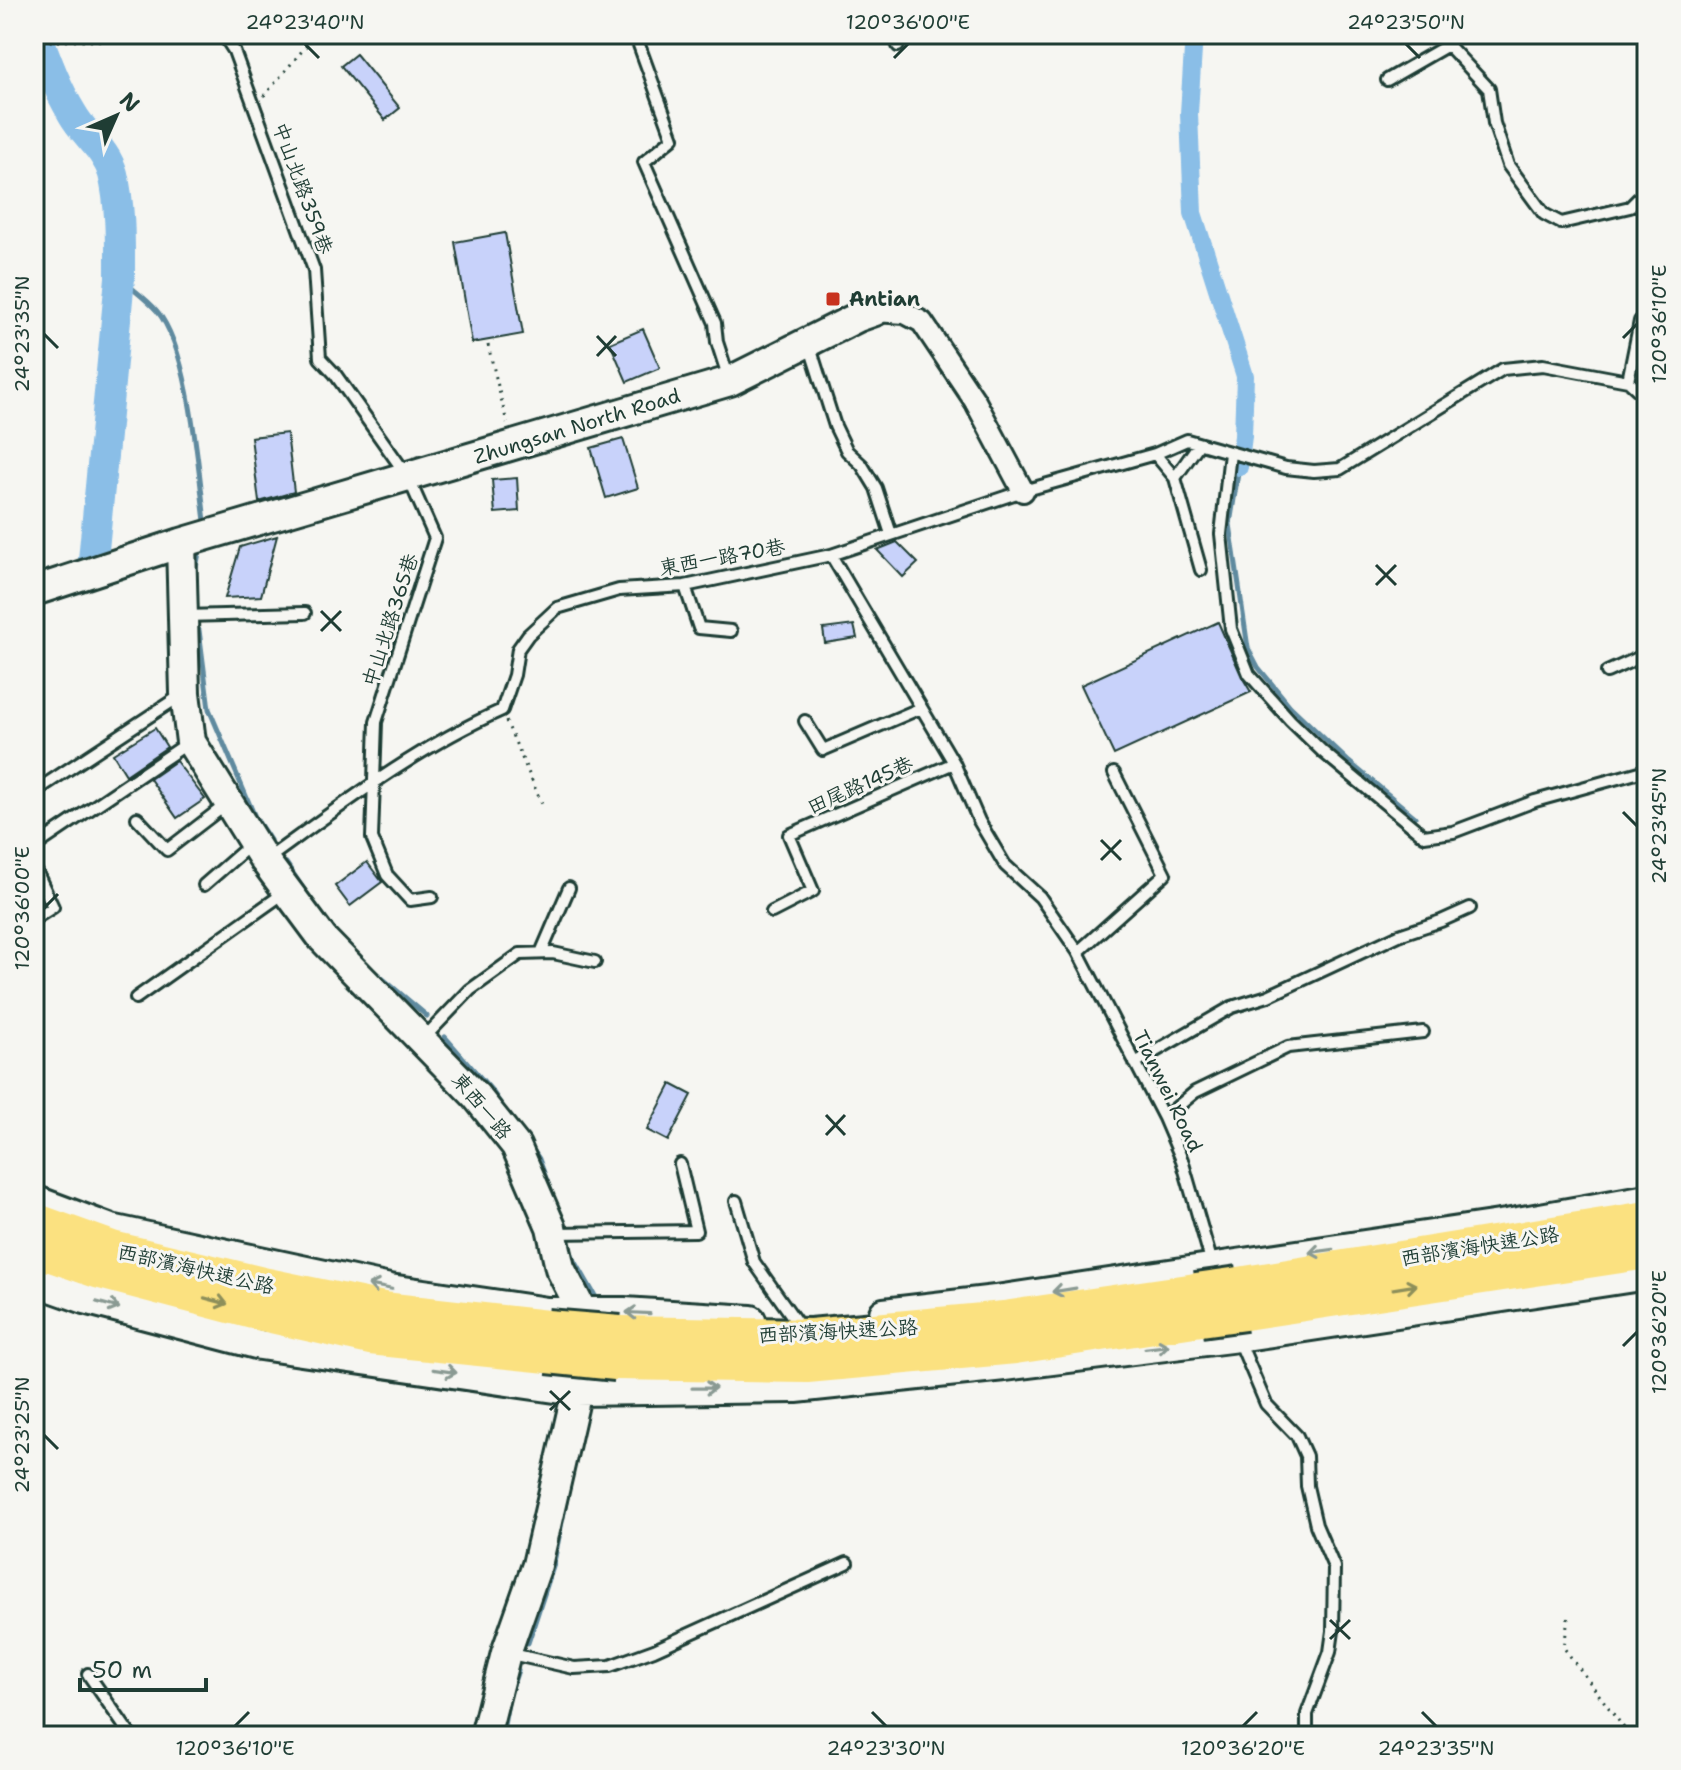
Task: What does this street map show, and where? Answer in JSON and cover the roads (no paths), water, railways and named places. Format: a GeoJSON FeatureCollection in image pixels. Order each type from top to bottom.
{"type":"FeatureCollection","features":[{"type":"Feature","properties":{"kind":"highway","name":"西部濱海快速公路"},"geometry":{"type":"LineString","coordinates":[[1223,1302],[1647,1219]]}},
{"type":"Feature","properties":{"kind":"highway","name":"西部濱海快速公路"},"geometry":{"type":"LineString","coordinates":[[34,1221],[112,1249],[267,1286],[548,1342]]}},
{"type":"Feature","properties":{"kind":"highway","name":"西部濱海快速公路"},"geometry":{"type":"LineString","coordinates":[[34,1248],[97,1270],[253,1311],[370,1337],[548,1342],[618,1348],[811,1337],[1223,1302],[1647,1251]]}},
{"type":"Feature","properties":{"kind":"street","name":"Zhungsan North Road"},"geometry":{"type":"LineString","coordinates":[[34,591],[181,543],[730,381],[875,311],[905,313],[922,322],[975,401],[1023,491]]}},
{"type":"Feature","properties":{"kind":"street","name":"東西一路"},"geometry":{"type":"LineString","coordinates":[[181,543],[181,616],[191,742],[259,852],[323,939],[423,1039],[476,1096],[516,1146],[553,1233],[560,1268],[582,1311],[582,1369],[537,1565],[506,1653],[485,1736]]}},
{"type":"Feature","properties":{"kind":"street"},"geometry":{"type":"LineString","coordinates":[[34,1281],[85,1299],[260,1345],[576,1391],[796,1388],[1004,1366],[1506,1224],[1647,1199]]}},
{"type":"Feature","properties":{"kind":"street"},"geometry":{"type":"LineString","coordinates":[[34,1200],[111,1229],[390,1289],[547,1312],[582,1311],[797,1323],[996,1300],[1223,1302],[1647,1275]]}},
{"type":"Feature","properties":{"kind":"lane","name":"中山北路359巷"},"geometry":{"type":"LineString","coordinates":[[223,34],[234,51],[314,270],[320,358],[335,374],[408,477]]}},
{"type":"Feature","properties":{"kind":"lane"},"geometry":{"type":"LineString","coordinates":[[635,34],[673,138],[644,162],[715,323],[717,342],[730,381]]}},
{"type":"Feature","properties":{"kind":"lane"},"geometry":{"type":"LineString","coordinates":[[896,34],[898,46]]}},
{"type":"Feature","properties":{"kind":"lane"},"geometry":{"type":"LineString","coordinates":[[1387,80],[1448,45],[1489,89],[1494,123],[1508,165],[1544,214],[1561,223],[1630,207],[1647,190]]}},
{"type":"Feature","properties":{"kind":"lane"},"geometry":{"type":"LineString","coordinates":[[1647,314],[1640,321],[1628,381],[1647,398]]}},
{"type":"Feature","properties":{"kind":"lane"},"geometry":{"type":"LineString","coordinates":[[808,341],[835,426],[847,451],[862,465],[876,488],[891,534]]}},
{"type":"Feature","properties":{"kind":"lane","name":"東西一路70巷"},"geometry":{"type":"LineString","coordinates":[[375,779],[461,728],[502,710],[514,675],[518,649],[528,635],[557,608],[619,590],[685,586],[831,555],[1023,491],[1155,454],[1187,440],[1286,468],[1314,471],[1340,469],[1503,369],[1543,365],[1628,381]]}},
{"type":"Feature","properties":{"kind":"lane"},"geometry":{"type":"LineString","coordinates":[[1175,478],[1199,444]]}},
{"type":"Feature","properties":{"kind":"lane"},"geometry":{"type":"LineString","coordinates":[[1230,453],[1221,534],[1231,629],[1249,674],[1323,752],[1424,836],[1453,832],[1535,801],[1647,770]]}},
{"type":"Feature","properties":{"kind":"lane"},"geometry":{"type":"LineString","coordinates":[[1155,454],[1175,478],[1201,570]]}},
{"type":"Feature","properties":{"kind":"lane","name":"中山北路365巷"},"geometry":{"type":"LineString","coordinates":[[408,477],[435,538],[376,722],[372,838],[387,875],[410,900],[432,897]]}},
{"type":"Feature","properties":{"kind":"lane","name":"Tianwei Road"},"geometry":{"type":"LineString","coordinates":[[831,555],[954,763],[979,821],[1005,865],[1040,897],[1078,952],[1164,1118],[1182,1160],[1223,1302],[1266,1404],[1297,1436],[1306,1456],[1307,1486],[1316,1525],[1334,1567],[1330,1652],[1307,1714],[1307,1736]]}},
{"type":"Feature","properties":{"kind":"lane"},"geometry":{"type":"LineString","coordinates":[[685,586],[699,628],[731,631]]}},
{"type":"Feature","properties":{"kind":"lane"},"geometry":{"type":"LineString","coordinates":[[181,616],[305,613]]}},
{"type":"Feature","properties":{"kind":"lane"},"geometry":{"type":"LineString","coordinates":[[1607,672],[1647,654]]}},
{"type":"Feature","properties":{"kind":"lane"},"geometry":{"type":"LineString","coordinates":[[34,792],[185,693]]}},
{"type":"Feature","properties":{"kind":"lane"},"geometry":{"type":"LineString","coordinates":[[805,721],[823,750],[921,708]]}},
{"type":"Feature","properties":{"kind":"lane"},"geometry":{"type":"LineString","coordinates":[[34,847],[191,742]]}},
{"type":"Feature","properties":{"kind":"lane","name":"田尾路145巷"},"geometry":{"type":"LineString","coordinates":[[772,912],[813,891],[789,835],[954,763]]}},
{"type":"Feature","properties":{"kind":"lane"},"geometry":{"type":"LineString","coordinates":[[1078,952],[1165,874],[1114,773]]}},
{"type":"Feature","properties":{"kind":"lane"},"geometry":{"type":"LineString","coordinates":[[204,885],[375,779]]}},
{"type":"Feature","properties":{"kind":"lane"},"geometry":{"type":"LineString","coordinates":[[137,818],[167,850],[228,803]]}},
{"type":"Feature","properties":{"kind":"lane"},"geometry":{"type":"LineString","coordinates":[[34,866],[53,907],[34,919]]}},
{"type":"Feature","properties":{"kind":"lane"},"geometry":{"type":"LineString","coordinates":[[541,953],[569,888]]}},
{"type":"Feature","properties":{"kind":"lane"},"geometry":{"type":"LineString","coordinates":[[136,998],[286,891]]}},
{"type":"Feature","properties":{"kind":"lane"},"geometry":{"type":"LineString","coordinates":[[1135,1063],[1232,1007],[1268,996],[1399,935],[1470,908]]}},
{"type":"Feature","properties":{"kind":"lane"},"geometry":{"type":"LineString","coordinates":[[423,1039],[470,990],[520,954],[541,953],[595,962]]}},
{"type":"Feature","properties":{"kind":"lane"},"geometry":{"type":"LineString","coordinates":[[1164,1118],[1195,1092],[1288,1047],[1423,1032]]}},
{"type":"Feature","properties":{"kind":"lane"},"geometry":{"type":"LineString","coordinates":[[553,1233],[696,1231],[680,1164]]}},
{"type":"Feature","properties":{"kind":"lane"},"geometry":{"type":"LineString","coordinates":[[736,1201],[754,1262],[797,1323]]}},
{"type":"Feature","properties":{"kind":"lane"},"geometry":{"type":"LineString","coordinates":[[506,1653],[574,1668],[610,1666],[654,1650],[847,1563]]}},
{"type":"Feature","properties":{"kind":"lane"},"geometry":{"type":"LineString","coordinates":[[88,1674],[131,1736]]}},
{"type":"Feature","properties":{"kind":"waterway"},"geometry":{"type":"LineString","coordinates":[[37,34],[67,104],[110,165],[120,226],[120,278],[93,560]]}},
{"type":"Feature","properties":{"kind":"waterway"},"geometry":{"type":"LineString","coordinates":[[1194,34],[1189,113],[1193,213],[1245,376],[1239,467]]}},
{"type":"Feature","properties":{"kind":"waterway"},"geometry":{"type":"LineString","coordinates":[[120,278],[157,311],[177,353],[191,411],[205,521]]}},
{"type":"Feature","properties":{"kind":"waterway"},"geometry":{"type":"LineString","coordinates":[[1239,467],[1230,524],[1248,648],[1258,667],[1290,706],[1349,762],[1415,817]]}},
{"type":"Feature","properties":{"kind":"waterway"},"geometry":{"type":"LineString","coordinates":[[195,573],[199,553]]}},
{"type":"Feature","properties":{"kind":"waterway"},"geometry":{"type":"LineString","coordinates":[[199,630],[209,709],[255,817],[270,840]]}},
{"type":"Feature","properties":{"kind":"waterway"},"geometry":{"type":"LineString","coordinates":[[286,863],[311,900]]}},
{"type":"Feature","properties":{"kind":"waterway"},"geometry":{"type":"LineString","coordinates":[[370,968],[427,1016]]}},
{"type":"Feature","properties":{"kind":"waterway"},"geometry":{"type":"LineString","coordinates":[[445,1037],[492,1091],[511,1119]]}},
{"type":"Feature","properties":{"kind":"waterway"},"geometry":{"type":"LineString","coordinates":[[531,1147],[539,1159],[551,1192]]}},
{"type":"Feature","properties":{"kind":"waterway"},"geometry":{"type":"LineString","coordinates":[[569,1247],[598,1301]]}},
{"type":"Feature","properties":{"kind":"waterway"},"geometry":{"type":"LineString","coordinates":[[528,1643],[553,1567],[570,1482]]}},
{"type":"Feature","properties":{"kind":"waterway"},"geometry":{"type":"LineString","coordinates":[[502,1736],[518,1670]]}},
{"type":"Feature","properties":{"kind":"place","name":"Antian"},"geometry":{"type":"Point","coordinates":[833,299]}}]}
